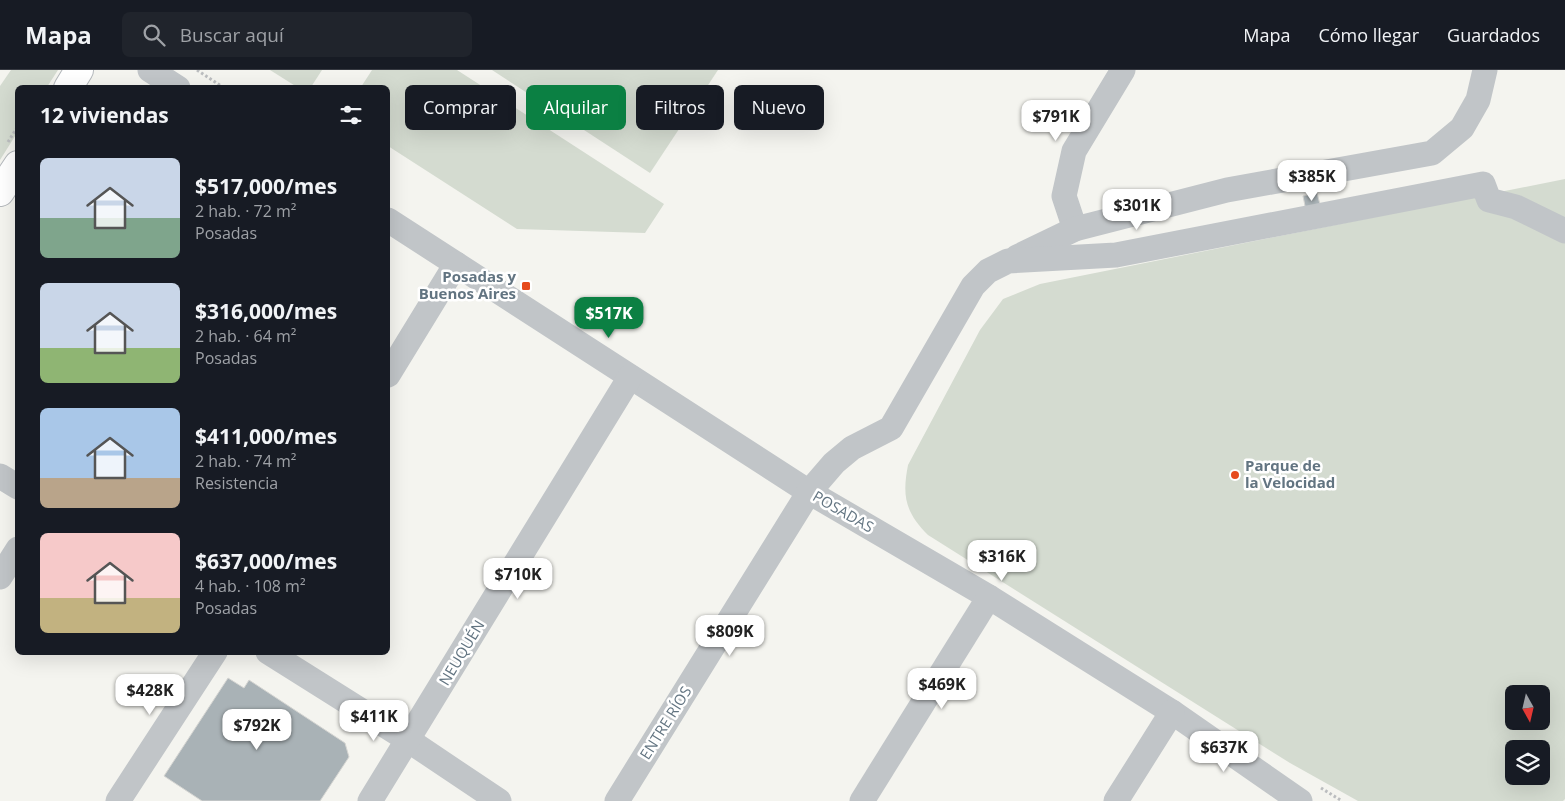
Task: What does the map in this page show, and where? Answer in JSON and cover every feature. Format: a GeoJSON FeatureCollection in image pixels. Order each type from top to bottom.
{"type":"FeatureCollection","features":[{"type":"Feature","properties":{"kind":"main road"},"geometry":{"type":"LineString","coordinates":[[70,85],[80,70]]}},
{"type":"Feature","properties":{"kind":"main road"},"geometry":{"type":"LineString","coordinates":[[0,192],[15,170]]}},
{"type":"Feature","properties":{"kind":"street"},"geometry":{"type":"LineString","coordinates":[[150,70],[173,85]]}},
{"type":"Feature","properties":{"kind":"street"},"geometry":{"type":"LineString","coordinates":[[1075,229],[1064,196],[1074,151],[1123,70]]}},
{"type":"Feature","properties":{"kind":"street","name":"ENTRE RÍOS"},"geometry":{"type":"LineString","coordinates":[[617,801],[808,492],[834,462],[852,448],[891,428],[974,286],[988,271],[1075,229],[1227,190],[1432,154],[1462,128],[1478,100],[1484,70]]}},
{"type":"Feature","properties":{"kind":"street"},"geometry":{"type":"LineString","coordinates":[[1008,261],[1116,255],[1483,184],[1489,200],[1516,207],[1565,231]]}},
{"type":"Feature","properties":{"kind":"street","name":"POSADAS"},"geometry":{"type":"LineString","coordinates":[[390,221],[808,492],[989,597],[1172,712],[1300,801]]}},
{"type":"Feature","properties":{"kind":"street"},"geometry":{"type":"LineString","coordinates":[[390,372],[456,264]]}},
{"type":"Feature","properties":{"kind":"street","name":"NEUQUÉN"},"geometry":{"type":"LineString","coordinates":[[370,801],[630,377]]}},
{"type":"Feature","properties":{"kind":"street"},"geometry":{"type":"LineString","coordinates":[[0,476],[15,485]]}},
{"type":"Feature","properties":{"kind":"street"},"geometry":{"type":"LineString","coordinates":[[0,577],[15,554]]}},
{"type":"Feature","properties":{"kind":"street"},"geometry":{"type":"LineString","coordinates":[[862,801],[989,597]]}},
{"type":"Feature","properties":{"kind":"street"},"geometry":{"type":"LineString","coordinates":[[118,801],[213,655]]}},
{"type":"Feature","properties":{"kind":"street"},"geometry":{"type":"LineString","coordinates":[[273,655],[408,740],[499,801]]}},
{"type":"Feature","properties":{"kind":"street"},"geometry":{"type":"LineString","coordinates":[[1116,801],[1172,712]]}},
{"type":"Feature","properties":{"kind":"path"},"geometry":{"type":"LineString","coordinates":[[197,70],[220,85]]}},
{"type":"Feature","properties":{"kind":"shaded area"},"geometry":{"type":"Polygon","coordinates":[[[11,70],[58,70],[48,85],[15,85],[15,136],[0,160],[0,86],[11,70]]]}},
{"type":"Feature","properties":{"kind":"shaded area"},"geometry":{"type":"Polygon","coordinates":[[[270,70],[322,70],[312,85],[294,85],[270,70]]]}},
{"type":"Feature","properties":{"kind":"shaded area"},"geometry":{"type":"Polygon","coordinates":[[[372,70],[457,70],[480,85],[405,85],[405,130],[516,130],[516,108],[526,115],[526,130],[550,130],[664,204],[645,233],[517,229],[390,147],[390,85],[362,85],[372,70]]]}},
{"type":"Feature","properties":{"kind":"shaded area"},"geometry":{"type":"Polygon","coordinates":[[[492,70],[718,70],[708,85],[636,85],[636,130],[678,130],[650,173],[584,130],[626,130],[626,85],[526,85],[526,92],[492,70]]]}},
{"type":"Feature","properties":{"kind":"shaded area","name":"Parque de la Velocidad"},"geometry":{"type":"Polygon","coordinates":[[[1565,179],[1565,799],[1563,801],[1358,801],[1290,763],[928,535],[914,519],[907,503],[905,486],[908,465],[980,330],[1003,299],[1040,284],[1565,179]]]}},
{"type":"Feature","properties":{"kind":"building"},"geometry":{"type":"Polygon","coordinates":[[[1317,193],[1321,208],[1306,211],[1303,196],[1317,193]]]}},
{"type":"Feature","properties":{"kind":"building"},"geometry":{"type":"Polygon","coordinates":[[[228,678],[244,688],[249,680],[345,743],[349,757],[320,801],[202,801],[164,776],[228,678]]]}},
{"type":"Feature","properties":{"kind":"place","name":"Posadas y Buenos Aires"},"geometry":{"type":"Point","coordinates":[526,286]}},
{"type":"Feature","properties":{"kind":"place","name":"Parque de la Velocidad"},"geometry":{"type":"Point","coordinates":[1235,475]}}]}
